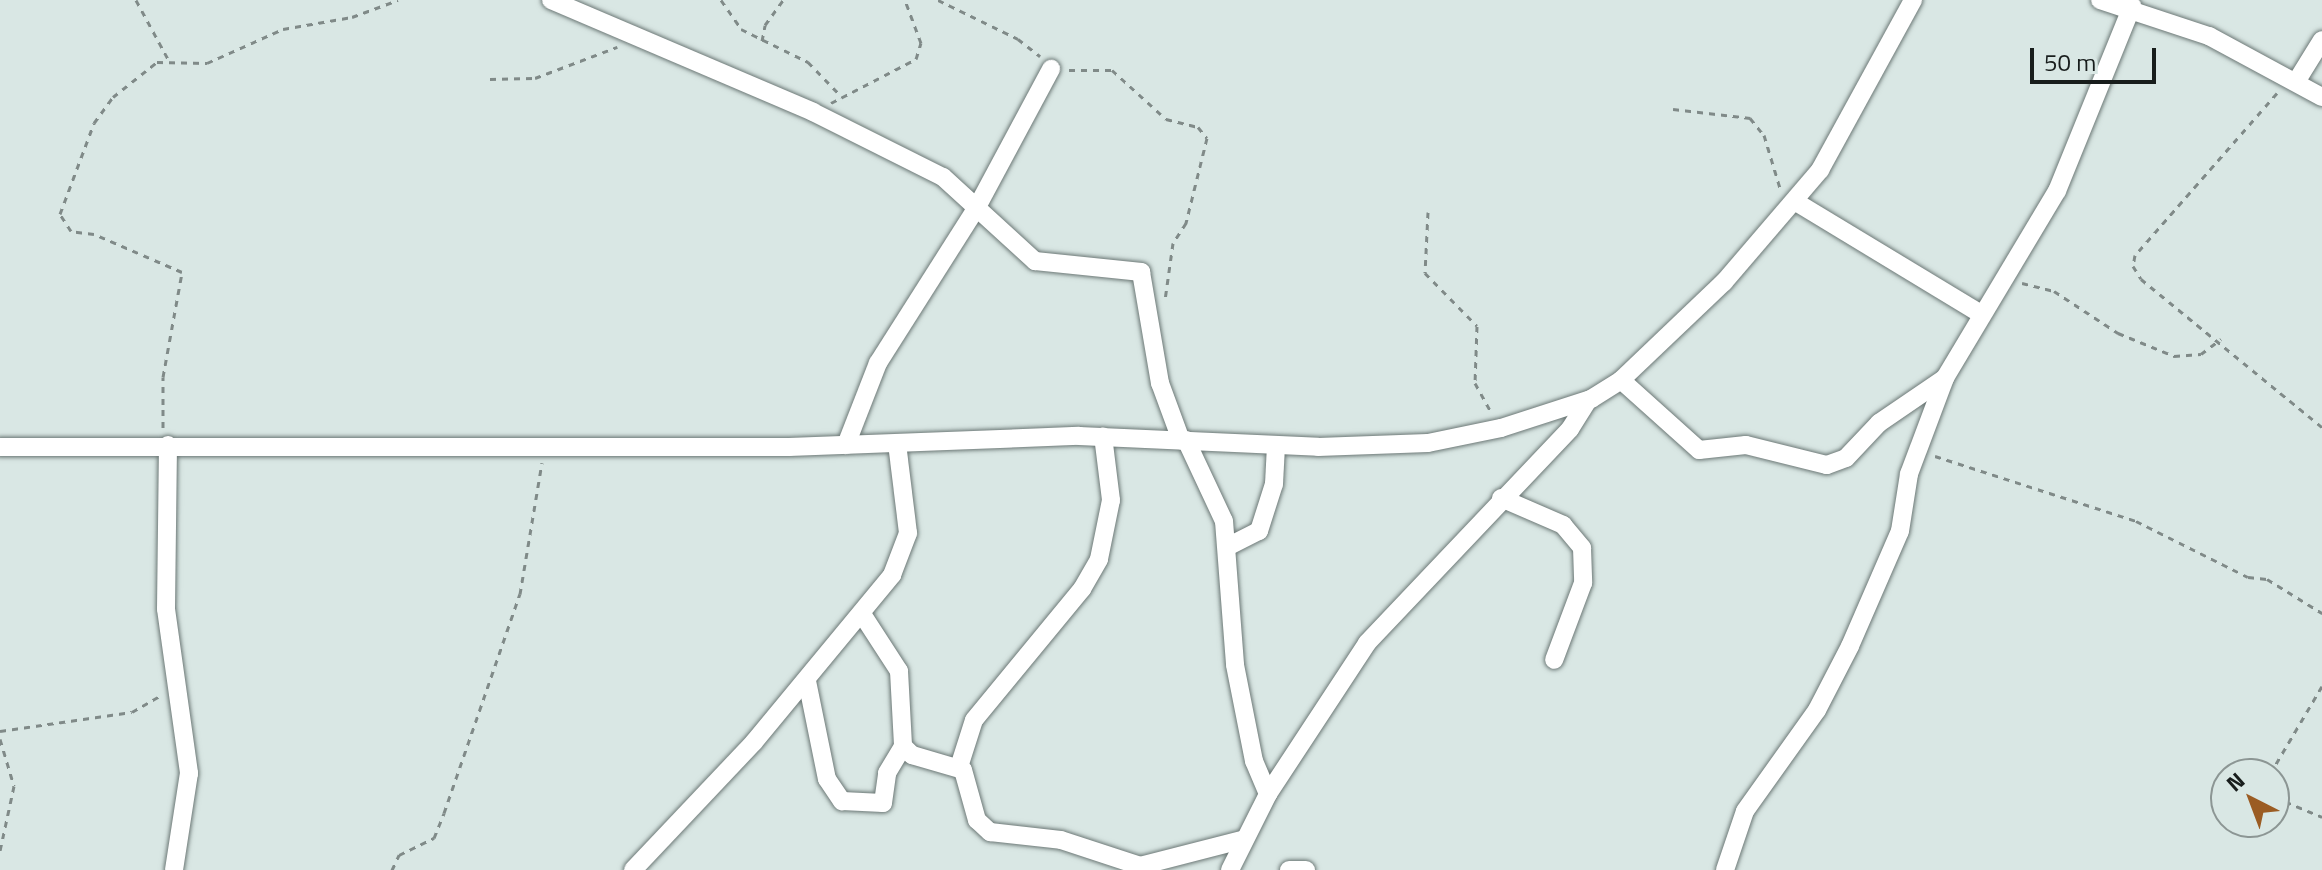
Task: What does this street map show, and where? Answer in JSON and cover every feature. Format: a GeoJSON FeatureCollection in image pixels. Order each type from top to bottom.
{"type":"FeatureCollection","features":[{"type":"Feature","properties":{"kind":"street"},"geometry":{"type":"LineString","coordinates":[[551,0],[813,112],[943,177],[1035,261],[1141,272],[1160,383],[1183,440],[1216,495],[1227,547],[1235,665],[1254,761],[1268,794]]}},
{"type":"Feature","properties":{"kind":"street"},"geometry":{"type":"LineString","coordinates":[[2100,0],[2132,6],[2293,80],[2322,97]]}},
{"type":"Feature","properties":{"kind":"street"},"geometry":{"type":"LineString","coordinates":[[0,447],[846,445],[1103,436],[1276,446],[1428,443],[1501,428],[1588,400],[1621,380],[1793,206],[1842,134],[1910,1]]}},
{"type":"Feature","properties":{"kind":"street"},"geometry":{"type":"LineString","coordinates":[[1725,870],[1745,811],[1817,710],[1850,646],[1900,531],[1917,451],[1945,378],[1979,313],[2057,191],[2132,6]]}},
{"type":"Feature","properties":{"kind":"street"},"geometry":{"type":"LineString","coordinates":[[2293,80],[2322,40]]}},
{"type":"Feature","properties":{"kind":"street"},"geometry":{"type":"LineString","coordinates":[[846,445],[878,363],[977,207],[1051,69]]}},
{"type":"Feature","properties":{"kind":"street"},"geometry":{"type":"LineString","coordinates":[[1793,206],[1979,313]]}},
{"type":"Feature","properties":{"kind":"street"},"geometry":{"type":"LineString","coordinates":[[1621,380],[1699,450],[1746,445],[1827,465],[1846,458],[1879,423],[1945,378]]}},
{"type":"Feature","properties":{"kind":"street"},"geometry":{"type":"LineString","coordinates":[[1230,870],[1268,794],[1367,643],[1501,498],[1570,429],[1588,400]]}},
{"type":"Feature","properties":{"kind":"street"},"geometry":{"type":"LineString","coordinates":[[959,767],[974,720],[1082,589],[1104,548],[1111,500],[1103,436]]}},
{"type":"Feature","properties":{"kind":"street"},"geometry":{"type":"LineString","coordinates":[[633,870],[807,681],[862,614],[905,550],[897,444]]}},
{"type":"Feature","properties":{"kind":"street"},"geometry":{"type":"LineString","coordinates":[[168,445],[166,609],[189,773],[174,870]]}},
{"type":"Feature","properties":{"kind":"street"},"geometry":{"type":"LineString","coordinates":[[1227,547],[1253,538],[1263,523],[1276,446]]}},
{"type":"Feature","properties":{"kind":"street"},"geometry":{"type":"LineString","coordinates":[[1501,498],[1563,525],[1582,548],[1583,583],[1554,660]]}},
{"type":"Feature","properties":{"kind":"street"},"geometry":{"type":"LineString","coordinates":[[807,681],[827,779],[842,801],[883,803],[887,773],[903,746],[899,671],[862,614]]}},
{"type":"Feature","properties":{"kind":"street"},"geometry":{"type":"LineString","coordinates":[[903,746],[912,755],[959,767],[971,786],[977,820],[990,832],[1061,840],[1140,866],[1245,839]]}},
{"type":"Feature","properties":{"kind":"street"},"geometry":{"type":"LineString","coordinates":[[1289,870],[1306,870]]}},
{"type":"Feature","properties":{"kind":"path"},"geometry":{"type":"LineString","coordinates":[[136,0],[168,59]]}},
{"type":"Feature","properties":{"kind":"path"},"geometry":{"type":"LineString","coordinates":[[168,445],[160,416],[163,377],[182,272],[94,234],[71,231],[60,214],[101,112],[142,71],[168,59],[207,63],[283,29],[352,17],[398,0]]}},
{"type":"Feature","properties":{"kind":"path"},"geometry":{"type":"LineString","coordinates":[[721,0],[741,29],[808,62],[842,97]]}},
{"type":"Feature","properties":{"kind":"path"},"geometry":{"type":"LineString","coordinates":[[762,41],[765,25],[783,0]]}},
{"type":"Feature","properties":{"kind":"path"},"geometry":{"type":"LineString","coordinates":[[813,112],[916,59],[921,43],[905,0]]}},
{"type":"Feature","properties":{"kind":"path"},"geometry":{"type":"LineString","coordinates":[[938,0],[1018,39],[1051,69],[1112,70],[1166,119],[1198,127],[1207,138],[1153,330]]}},
{"type":"Feature","properties":{"kind":"path"},"geometry":{"type":"LineString","coordinates":[[490,79],[535,78],[635,38]]}},
{"type":"Feature","properties":{"kind":"path"},"geometry":{"type":"LineString","coordinates":[[2293,80],[2135,255],[2141,279],[2221,339],[2322,427]]}},
{"type":"Feature","properties":{"kind":"path"},"geometry":{"type":"LineString","coordinates":[[1673,109],[1734,114],[1759,126],[1793,206]]}},
{"type":"Feature","properties":{"kind":"path"},"geometry":{"type":"LineString","coordinates":[[1428,212],[1425,273],[1477,326],[1475,383],[1501,428]]}},
{"type":"Feature","properties":{"kind":"path"},"geometry":{"type":"LineString","coordinates":[[1998,284],[2054,291],[2118,333],[2174,356],[2201,354],[2221,339]]}},
{"type":"Feature","properties":{"kind":"path"},"geometry":{"type":"LineString","coordinates":[[392,870],[399,855],[434,838],[444,813],[520,594],[544,447]]}},
{"type":"Feature","properties":{"kind":"path"},"geometry":{"type":"LineString","coordinates":[[1917,451],[2136,521],[2248,577],[2267,579],[2322,613]]}},
{"type":"Feature","properties":{"kind":"path"},"geometry":{"type":"LineString","coordinates":[[0,731],[145,709],[175,674]]}},
{"type":"Feature","properties":{"kind":"path"},"geometry":{"type":"LineString","coordinates":[[2279,758],[2322,686]]}},
{"type":"Feature","properties":{"kind":"path"},"geometry":{"type":"LineString","coordinates":[[0,739],[14,786],[0,851]]}},
{"type":"Feature","properties":{"kind":"path"},"geometry":{"type":"LineString","coordinates":[[2290,804],[2322,817]]}}]}
